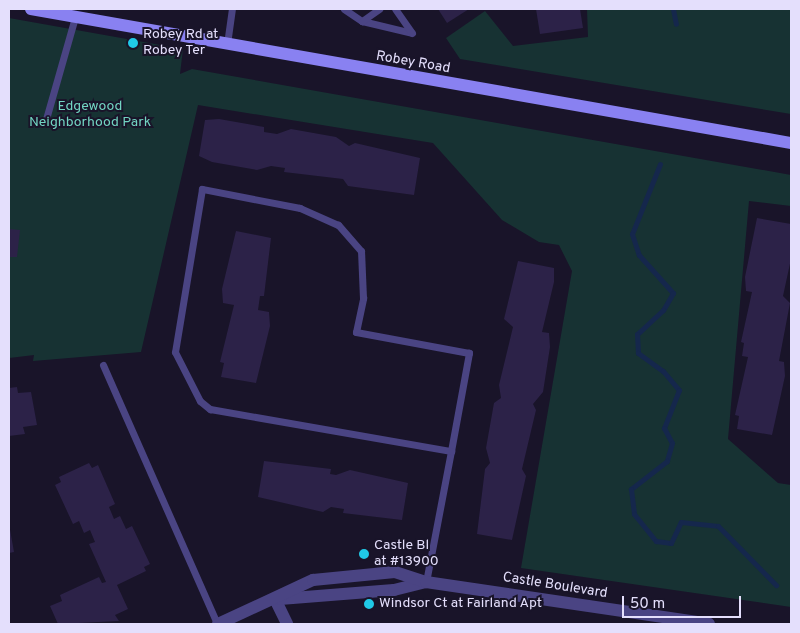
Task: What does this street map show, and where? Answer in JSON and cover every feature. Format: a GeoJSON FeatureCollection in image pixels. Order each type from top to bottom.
{"type":"FeatureCollection","features":[{"type":"Feature","properties":{"kind":"street","name":"Robey Road"},"geometry":{"type":"LineString","coordinates":[[30,9],[46,10],[75,17],[791,143]]}},
{"type":"Feature","properties":{"kind":"street","name":"Castle Boulevard"},"geometry":{"type":"LineString","coordinates":[[218,624],[313,580],[395,572],[426,582],[709,624]]}},
{"type":"Feature","properties":{"kind":"street","name":"Castle Boulevard"},"geometry":{"type":"LineString","coordinates":[[275,599],[394,590],[426,582]]}},
{"type":"Feature","properties":{"kind":"street"},"geometry":{"type":"LineString","coordinates":[[275,599],[287,624]]}},
{"type":"Feature","properties":{"kind":"lane"},"geometry":{"type":"LineString","coordinates":[[227,44],[232,9]]}},
{"type":"Feature","properties":{"kind":"lane"},"geometry":{"type":"LineString","coordinates":[[344,9],[362,21],[412,33],[395,9]]}},
{"type":"Feature","properties":{"kind":"lane"},"geometry":{"type":"LineString","coordinates":[[362,21],[379,9]]}},
{"type":"Feature","properties":{"kind":"lane"},"geometry":{"type":"LineString","coordinates":[[46,119],[75,17]]}},
{"type":"Feature","properties":{"kind":"lane"},"geometry":{"type":"LineString","coordinates":[[426,582],[451,451],[469,353],[356,332],[363,298],[361,251],[338,225],[300,208],[202,189],[175,352],[200,401],[210,409],[451,451]]}},
{"type":"Feature","properties":{"kind":"lane"},"geometry":{"type":"LineString","coordinates":[[103,365],[218,624]]}},
{"type":"Feature","properties":{"kind":"green space"},"geometry":{"type":"Polygon","coordinates":[[[587,9],[791,9],[791,114],[460,59],[446,38],[485,11],[513,46],[588,37],[587,9]]]}},
{"type":"Feature","properties":{"kind":"green space","name":"Edgewood Neighborhood Park"},"geometry":{"type":"Polygon","coordinates":[[[9,18],[183,49],[180,74],[192,69],[791,175],[791,206],[749,201],[728,439],[778,483],[791,485],[791,607],[521,568],[572,271],[559,245],[539,242],[502,220],[433,143],[198,105],[141,352],[33,361],[34,355],[9,358],[9,18]]]}},
{"type":"Feature","properties":{"kind":"building"},"geometry":{"type":"Polygon","coordinates":[[[438,9],[469,9],[447,23],[438,9]]]}},
{"type":"Feature","properties":{"kind":"building"},"geometry":{"type":"Polygon","coordinates":[[[536,9],[580,9],[583,28],[540,34],[536,9]]]}},
{"type":"Feature","properties":{"kind":"building"},"geometry":{"type":"Polygon","coordinates":[[[219,119],[264,127],[264,132],[277,134],[291,129],[336,137],[349,146],[355,143],[420,158],[414,195],[348,186],[343,179],[284,172],[285,168],[271,166],[257,170],[212,162],[199,156],[205,120],[219,119]]]}},
{"type":"Feature","properties":{"kind":"building"},"geometry":{"type":"Polygon","coordinates":[[[757,218],[791,224],[791,259],[783,296],[790,303],[779,361],[784,362],[785,376],[772,435],[737,429],[739,416],[735,415],[748,357],[742,356],[744,343],[741,342],[752,292],[746,291],[745,277],[757,218]]]}},
{"type":"Feature","properties":{"kind":"building"},"geometry":{"type":"Polygon","coordinates":[[[9,229],[20,230],[17,257],[9,257],[9,229]]]}},
{"type":"Feature","properties":{"kind":"building"},"geometry":{"type":"Polygon","coordinates":[[[236,231],[271,238],[264,296],[260,296],[258,310],[269,312],[270,326],[256,383],[221,377],[224,363],[220,362],[234,305],[223,303],[222,289],[236,231]]]}},
{"type":"Feature","properties":{"kind":"building"},"geometry":{"type":"Polygon","coordinates":[[[518,261],[554,268],[554,282],[542,332],[549,333],[550,347],[543,392],[533,404],[536,410],[522,469],[526,476],[512,540],[477,534],[485,469],[490,463],[486,448],[494,403],[501,398],[499,385],[513,327],[504,319],[518,261]]]}},
{"type":"Feature","properties":{"kind":"building"},"geometry":{"type":"Polygon","coordinates":[[[17,387],[18,393],[31,392],[37,425],[23,427],[25,434],[9,436],[9,388],[17,387]]]}},
{"type":"Feature","properties":{"kind":"building"},"geometry":{"type":"Polygon","coordinates":[[[264,461],[331,469],[330,474],[336,475],[350,470],[408,483],[402,520],[343,513],[344,509],[331,507],[323,512],[258,497],[264,461]]]}},
{"type":"Feature","properties":{"kind":"building"},"geometry":{"type":"Polygon","coordinates":[[[89,463],[92,468],[98,465],[115,504],[109,507],[114,519],[120,516],[126,529],[132,526],[150,564],[144,567],[146,571],[117,585],[128,609],[115,615],[119,621],[58,624],[50,606],[62,601],[60,595],[99,577],[102,583],[106,582],[89,544],[95,542],[90,530],[84,533],[79,521],[73,524],[55,485],[61,482],[59,477],[89,463]]]}},
{"type":"Feature","properties":{"kind":"building"},"geometry":{"type":"Polygon","coordinates":[[[9,524],[14,552],[9,553],[9,524]]]}},
{"type":"Feature","properties":{"kind":"waterway"},"geometry":{"type":"LineString","coordinates":[[673,9],[676,24]]}},
{"type":"Feature","properties":{"kind":"waterway"},"geometry":{"type":"LineString","coordinates":[[660,164],[632,234],[639,255],[673,293],[663,310],[637,334],[638,353],[663,371],[679,390],[664,428],[672,443],[667,461],[631,489],[634,514],[656,541],[671,543],[681,522],[718,526],[776,585]]}},
{"type":"Feature","properties":{"kind":"place","name":"Robey Rd at Robey Ter"},"geometry":{"type":"Point","coordinates":[133,43]}},
{"type":"Feature","properties":{"kind":"place","name":"Castle Bl at #13900"},"geometry":{"type":"Point","coordinates":[364,554]}},
{"type":"Feature","properties":{"kind":"place","name":"Windsor Ct at Fairland Apt"},"geometry":{"type":"Point","coordinates":[369,604]}}]}
